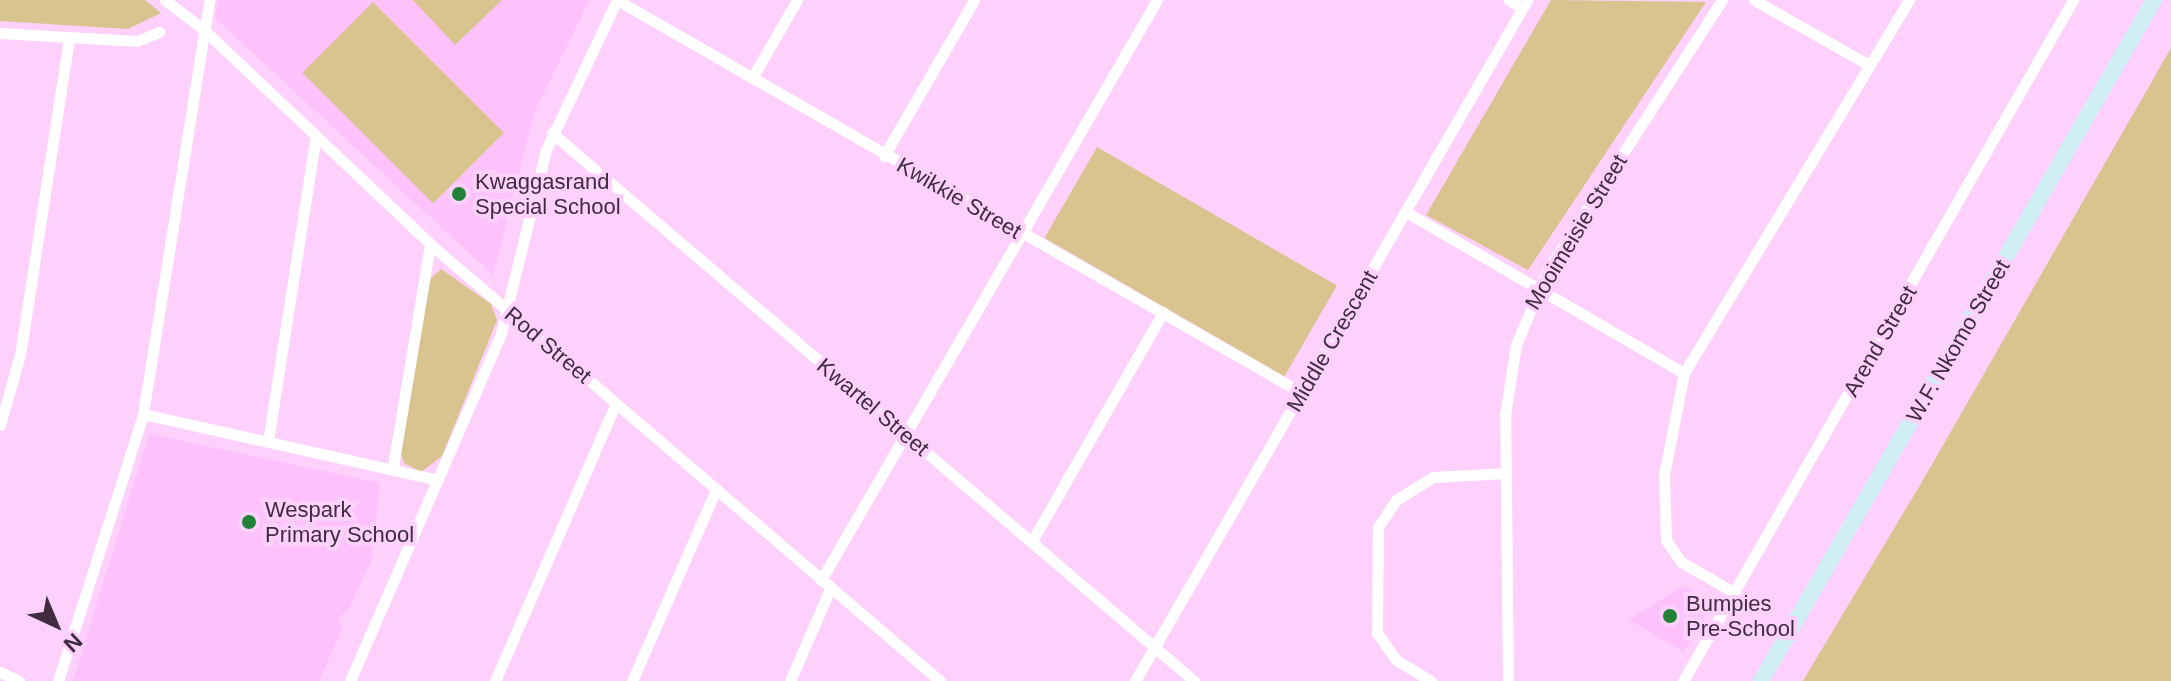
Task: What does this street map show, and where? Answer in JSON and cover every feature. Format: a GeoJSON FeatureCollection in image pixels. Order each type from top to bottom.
{"type":"FeatureCollection","features":[{"type":"Feature","properties":{"kind":"main road","name":"W.F. Nkomo Street"},"geometry":{"type":"LineString","coordinates":[[1761,681],[2154,0]]}},
{"type":"Feature","properties":{"kind":"street","name":"Rod Street"},"geometry":{"type":"LineString","coordinates":[[165,0],[203,29],[430,244],[940,681]]}},
{"type":"Feature","properties":{"kind":"street"},"geometry":{"type":"LineString","coordinates":[[58,681],[143,414],[209,0]]}},
{"type":"Feature","properties":{"kind":"street"},"geometry":{"type":"LineString","coordinates":[[350,681],[501,333],[552,133],[617,0]]}},
{"type":"Feature","properties":{"kind":"street","name":"Kwikkie Street"},"geometry":{"type":"LineString","coordinates":[[617,0],[884,156],[1302,393]]}},
{"type":"Feature","properties":{"kind":"street"},"geometry":{"type":"LineString","coordinates":[[752,78],[797,0]]}},
{"type":"Feature","properties":{"kind":"street"},"geometry":{"type":"LineString","coordinates":[[884,156],[974,0]]}},
{"type":"Feature","properties":{"kind":"street"},"geometry":{"type":"LineString","coordinates":[[790,681],[826,584],[906,435],[1157,0]]}},
{"type":"Feature","properties":{"kind":"street"},"geometry":{"type":"LineString","coordinates":[[1509,0],[1525,4]]}},
{"type":"Feature","properties":{"kind":"street","name":"Mooimeisie Street"},"geometry":{"type":"LineString","coordinates":[[1508,681],[1506,392],[1516,345],[1538,287],[1722,0]]}},
{"type":"Feature","properties":{"kind":"street"},"geometry":{"type":"LineString","coordinates":[[1754,0],[1869,65]]}},
{"type":"Feature","properties":{"kind":"street"},"geometry":{"type":"LineString","coordinates":[[1735,593],[1681,562],[1666,540],[1664,475],[1684,373],[1909,0]]}},
{"type":"Feature","properties":{"kind":"street","name":"Arend Street"},"geometry":{"type":"LineString","coordinates":[[1683,681],[2073,0]]}},
{"type":"Feature","properties":{"kind":"street","name":"Middle Crescent"},"geometry":{"type":"LineString","coordinates":[[1135,681],[1525,4]]}},
{"type":"Feature","properties":{"kind":"street"},"geometry":{"type":"LineString","coordinates":[[0,33],[137,41],[159,32]]}},
{"type":"Feature","properties":{"kind":"street"},"geometry":{"type":"LineString","coordinates":[[0,425],[20,355],[69,38]]}},
{"type":"Feature","properties":{"kind":"street","name":"Kwartel Street"},"geometry":{"type":"LineString","coordinates":[[552,133],[1194,681]]}},
{"type":"Feature","properties":{"kind":"street"},"geometry":{"type":"LineString","coordinates":[[268,441],[316,136]]}},
{"type":"Feature","properties":{"kind":"street"},"geometry":{"type":"LineString","coordinates":[[1406,212],[1684,373]]}},
{"type":"Feature","properties":{"kind":"street"},"geometry":{"type":"LineString","coordinates":[[393,466],[430,244]]}},
{"type":"Feature","properties":{"kind":"street"},"geometry":{"type":"LineString","coordinates":[[1032,541],[1163,312]]}},
{"type":"Feature","properties":{"kind":"street"},"geometry":{"type":"LineString","coordinates":[[495,681],[616,403]]}},
{"type":"Feature","properties":{"kind":"street"},"geometry":{"type":"LineString","coordinates":[[143,414],[393,466],[438,480]]}},
{"type":"Feature","properties":{"kind":"street"},"geometry":{"type":"LineString","coordinates":[[1431,681],[1396,660],[1377,633],[1378,527],[1396,500],[1433,477],[1506,473]]}},
{"type":"Feature","properties":{"kind":"street"},"geometry":{"type":"LineString","coordinates":[[632,681],[716,490]]}},
{"type":"Feature","properties":{"kind":"street"},"geometry":{"type":"LineString","coordinates":[[0,672],[19,681]]}},
{"type":"Feature","properties":{"kind":"shaded area"},"geometry":{"type":"Polygon","coordinates":[[[0,0],[145,0],[161,13],[128,29],[0,21],[0,0]]]}},
{"type":"Feature","properties":{"kind":"shaded area","name":"Kwaggasrand Special School"},"geometry":{"type":"Polygon","coordinates":[[[218,0],[589,0],[534,113],[493,275],[215,18],[218,0]]]}},
{"type":"Feature","properties":{"kind":"shaded area"},"geometry":{"type":"Polygon","coordinates":[[[413,0],[502,0],[455,45],[413,0]]]}},
{"type":"Feature","properties":{"kind":"shaded area"},"geometry":{"type":"Polygon","coordinates":[[[1551,0],[1706,2],[1528,270],[1426,215],[1551,0]]]}},
{"type":"Feature","properties":{"kind":"shaded area"},"geometry":{"type":"Polygon","coordinates":[[[373,2],[504,133],[433,204],[302,73],[373,2]]]}},
{"type":"Feature","properties":{"kind":"shaded area"},"geometry":{"type":"Polygon","coordinates":[[[2171,48],[2171,681],[1803,681],[1923,480],[2171,48]]]}},
{"type":"Feature","properties":{"kind":"shaded area"},"geometry":{"type":"Polygon","coordinates":[[[1097,147],[1337,286],[1284,376],[1044,238],[1097,147]]]}},
{"type":"Feature","properties":{"kind":"shaded area"},"geometry":{"type":"Polygon","coordinates":[[[441,269],[491,304],[497,320],[442,456],[421,472],[404,463],[399,449],[427,282],[441,269]]]}},
{"type":"Feature","properties":{"kind":"shaded area","name":"Wespark Primary School"},"geometry":{"type":"Polygon","coordinates":[[[149,434],[380,483],[371,561],[349,608],[337,620],[342,628],[319,681],[73,681],[149,434]]]}},
{"type":"Feature","properties":{"kind":"shaded area","name":"Bumpies Pre-School"},"geometry":{"type":"Polygon","coordinates":[[[1683,586],[1703,597],[1707,612],[1684,652],[1629,620],[1683,586]]]}},
{"type":"Feature","properties":{"kind":"place","name":"Kwaggasrand Special School"},"geometry":{"type":"Point","coordinates":[459,194]}},
{"type":"Feature","properties":{"kind":"place","name":"Wespark Primary School"},"geometry":{"type":"Point","coordinates":[249,522]}},
{"type":"Feature","properties":{"kind":"place","name":"Bumpies Pre-School"},"geometry":{"type":"Point","coordinates":[1670,616]}}]}
